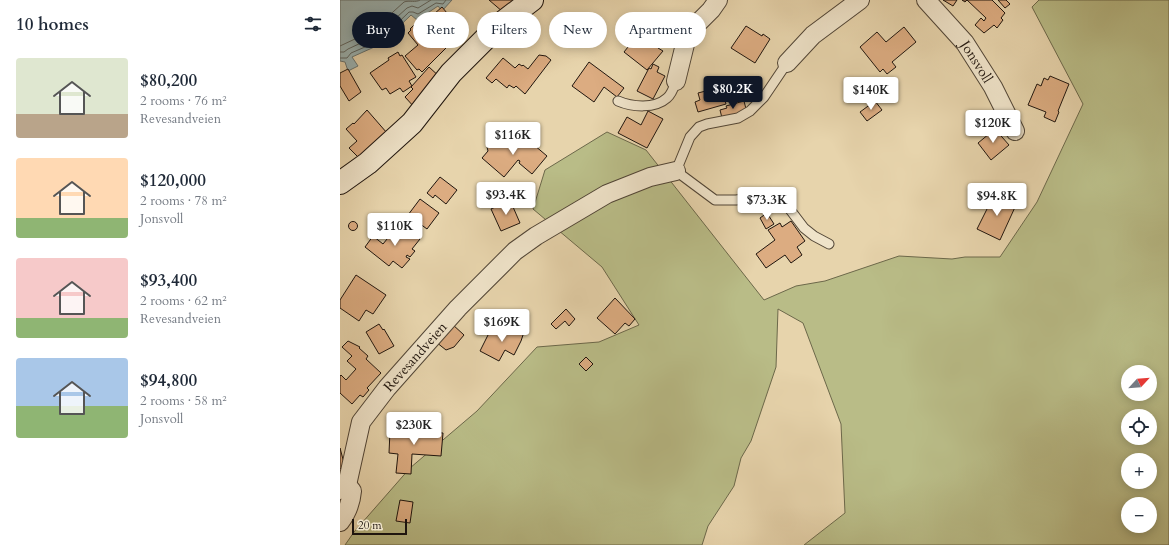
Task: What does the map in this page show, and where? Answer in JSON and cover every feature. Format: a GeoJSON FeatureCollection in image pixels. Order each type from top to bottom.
{"type":"FeatureCollection","features":[{"type":"Feature","properties":{"kind":"main road"},"geometry":{"type":"LineString","coordinates":[[340,183],[368,163],[412,123],[451,73],[499,25],[532,0]]}},
{"type":"Feature","properties":{"kind":"street"},"geometry":{"type":"LineString","coordinates":[[676,81],[687,36],[696,24],[711,10],[718,0]]}},
{"type":"Feature","properties":{"kind":"street"},"geometry":{"type":"LineString","coordinates":[[787,63],[812,35],[860,0]]}},
{"type":"Feature","properties":{"kind":"street","name":"Jonsvoll"},"geometry":{"type":"LineString","coordinates":[[926,0],[965,43],[993,87],[1015,131]]}},
{"type":"Feature","properties":{"kind":"street","name":"Revesandveien"},"geometry":{"type":"LineString","coordinates":[[343,488],[361,422],[386,388],[458,308],[516,251],[536,236],[607,194],[650,177],[676,171]]}},
{"type":"Feature","properties":{"kind":"street"},"geometry":{"type":"LineString","coordinates":[[340,522],[351,500],[352,491],[343,488]]}},
{"type":"Feature","properties":{"kind":"lane"},"geometry":{"type":"LineString","coordinates":[[787,63],[764,97],[750,111],[738,118],[699,127],[690,137],[676,171],[714,200],[736,200],[776,196],[785,203],[804,228],[814,236],[829,244]]}},
{"type":"Feature","properties":{"kind":"lane"},"geometry":{"type":"LineString","coordinates":[[618,101],[625,104],[635,105],[657,104],[670,96],[676,81]]}},
{"type":"Feature","properties":{"kind":"green space"},"geometry":{"type":"Polygon","coordinates":[[[1039,0],[1169,0],[1169,545],[804,545],[845,513],[841,424],[803,323],[778,309],[776,367],[751,441],[741,458],[734,486],[708,526],[702,545],[345,545],[354,532],[410,468],[477,411],[537,347],[599,342],[639,325],[602,267],[533,209],[545,170],[607,132],[646,150],[764,300],[796,286],[825,281],[899,256],[952,259],[965,257],[1000,257],[1037,202],[1083,104],[1032,7],[1039,0]]]}},
{"type":"Feature","properties":{"kind":"water"},"geometry":{"type":"Polygon","coordinates":[[[340,0],[452,0],[442,11],[438,6],[429,12],[413,12],[413,17],[411,15],[405,21],[405,12],[352,12],[352,48],[372,48],[352,57],[358,66],[348,71],[345,62],[340,61],[340,0]]]}},
{"type":"Feature","properties":{"kind":"building"},"geometry":{"type":"Polygon","coordinates":[[[489,0],[520,0],[503,12],[489,0]]]}},
{"type":"Feature","properties":{"kind":"building"},"geometry":{"type":"Polygon","coordinates":[[[943,0],[957,0],[953,6],[943,0]]]}},
{"type":"Feature","properties":{"kind":"building"},"geometry":{"type":"Polygon","coordinates":[[[967,0],[992,0],[1005,13],[1001,18],[1003,20],[997,28],[994,25],[984,33],[975,25],[981,18],[984,21],[986,18],[967,0]]]}},
{"type":"Feature","properties":{"kind":"building"},"geometry":{"type":"Polygon","coordinates":[[[998,0],[1006,0],[1010,4],[1005,8],[998,0]]]}},
{"type":"Feature","properties":{"kind":"building"},"geometry":{"type":"Polygon","coordinates":[[[442,7],[446,12],[436,12],[442,7]]]}},
{"type":"Feature","properties":{"kind":"building"},"geometry":{"type":"Polygon","coordinates":[[[413,26],[413,39],[408,33],[411,30],[410,29],[413,26]]]}},
{"type":"Feature","properties":{"kind":"building"},"geometry":{"type":"Polygon","coordinates":[[[746,26],[770,39],[755,63],[731,48],[746,26]]]}},
{"type":"Feature","properties":{"kind":"building"},"geometry":{"type":"Polygon","coordinates":[[[904,27],[916,42],[892,62],[896,67],[887,74],[883,69],[880,72],[860,47],[877,32],[886,42],[904,27]]]}},
{"type":"Feature","properties":{"kind":"building"},"geometry":{"type":"Polygon","coordinates":[[[414,48],[446,48],[422,72],[419,69],[417,70],[405,56],[414,48]]]}},
{"type":"Feature","properties":{"kind":"building"},"geometry":{"type":"Polygon","coordinates":[[[627,48],[658,48],[663,51],[647,70],[624,52],[627,48]]]}},
{"type":"Feature","properties":{"kind":"building"},"geometry":{"type":"Polygon","coordinates":[[[398,52],[400,56],[402,55],[416,77],[409,81],[412,86],[403,92],[400,88],[390,94],[386,88],[382,90],[370,73],[398,52]]]}},
{"type":"Feature","properties":{"kind":"building"},"geometry":{"type":"Polygon","coordinates":[[[539,55],[546,56],[551,60],[525,94],[516,86],[514,88],[509,85],[507,88],[496,79],[492,83],[486,78],[503,58],[515,68],[519,64],[528,69],[539,55]]]}},
{"type":"Feature","properties":{"kind":"building"},"geometry":{"type":"Polygon","coordinates":[[[589,62],[624,88],[617,97],[604,87],[594,102],[572,86],[589,62]]]}},
{"type":"Feature","properties":{"kind":"building"},"geometry":{"type":"Polygon","coordinates":[[[653,64],[659,67],[657,72],[665,76],[653,99],[637,91],[649,68],[651,69],[653,64]]]}},
{"type":"Feature","properties":{"kind":"building"},"geometry":{"type":"Polygon","coordinates":[[[429,67],[441,78],[415,108],[405,97],[413,89],[411,87],[429,67]]]}},
{"type":"Feature","properties":{"kind":"building"},"geometry":{"type":"Polygon","coordinates":[[[348,69],[361,92],[349,101],[340,86],[340,73],[348,69]]]}},
{"type":"Feature","properties":{"kind":"building"},"geometry":{"type":"Polygon","coordinates":[[[1050,76],[1069,84],[1055,122],[1044,117],[1046,112],[1028,105],[1037,84],[1041,86],[1044,78],[1048,80],[1050,76]]]}},
{"type":"Feature","properties":{"kind":"building"},"geometry":{"type":"Polygon","coordinates":[[[721,87],[726,104],[698,112],[695,102],[700,100],[698,93],[721,87]]]}},
{"type":"Feature","properties":{"kind":"building"},"geometry":{"type":"Polygon","coordinates":[[[744,101],[746,109],[743,110],[743,112],[722,118],[720,110],[727,108],[726,106],[744,101]]]}},
{"type":"Feature","properties":{"kind":"building"},"geometry":{"type":"Polygon","coordinates":[[[875,101],[882,110],[867,121],[860,112],[875,101]]]}},
{"type":"Feature","properties":{"kind":"building"},"geometry":{"type":"Polygon","coordinates":[[[367,110],[387,133],[359,158],[349,148],[357,141],[346,129],[353,123],[354,124],[367,110]]]}},
{"type":"Feature","properties":{"kind":"building"},"geometry":{"type":"Polygon","coordinates":[[[648,111],[663,119],[647,148],[618,133],[627,117],[641,125],[648,111]]]}},
{"type":"Feature","properties":{"kind":"building"},"geometry":{"type":"Polygon","coordinates":[[[995,129],[1009,145],[991,160],[978,143],[995,129]]]}},
{"type":"Feature","properties":{"kind":"building"},"geometry":{"type":"Polygon","coordinates":[[[500,135],[513,146],[522,136],[547,156],[532,174],[519,163],[520,161],[518,160],[504,177],[482,158],[488,151],[487,147],[495,142],[500,135]]]}},
{"type":"Feature","properties":{"kind":"building"},"geometry":{"type":"Polygon","coordinates":[[[440,177],[457,190],[446,204],[435,195],[433,198],[427,193],[440,177]]]}},
{"type":"Feature","properties":{"kind":"building"},"geometry":{"type":"Polygon","coordinates":[[[994,195],[1016,205],[1000,240],[977,229],[994,195]]]}},
{"type":"Feature","properties":{"kind":"building"},"geometry":{"type":"Polygon","coordinates":[[[420,199],[439,213],[427,229],[408,215],[420,199]]]}},
{"type":"Feature","properties":{"kind":"building"},"geometry":{"type":"Polygon","coordinates":[[[510,200],[520,223],[501,231],[491,209],[510,200]]]}},
{"type":"Feature","properties":{"kind":"building"},"geometry":{"type":"Polygon","coordinates":[[[767,213],[774,224],[766,229],[760,218],[767,213]]]}},
{"type":"Feature","properties":{"kind":"building"},"geometry":{"type":"Polygon","coordinates":[[[353,221],[358,226],[353,231],[348,226],[353,221]]]}},
{"type":"Feature","properties":{"kind":"building"},"geometry":{"type":"Polygon","coordinates":[[[791,221],[805,241],[797,247],[802,255],[791,263],[785,255],[766,268],[756,254],[775,240],[768,230],[780,223],[782,227],[791,221]]]}},
{"type":"Feature","properties":{"kind":"building"},"geometry":{"type":"Polygon","coordinates":[[[400,223],[420,239],[412,249],[415,251],[410,257],[407,255],[406,257],[410,259],[402,268],[393,261],[389,266],[365,247],[373,236],[383,244],[400,223]]]}},
{"type":"Feature","properties":{"kind":"building"},"geometry":{"type":"Polygon","coordinates":[[[356,275],[386,295],[373,314],[366,310],[359,321],[340,308],[340,300],[356,275]]]}},
{"type":"Feature","properties":{"kind":"building"},"geometry":{"type":"Polygon","coordinates":[[[615,298],[635,319],[629,326],[625,323],[615,334],[597,318],[615,298]]]}},
{"type":"Feature","properties":{"kind":"building"},"geometry":{"type":"Polygon","coordinates":[[[566,309],[575,319],[569,326],[565,321],[556,329],[551,324],[566,309]]]}},
{"type":"Feature","properties":{"kind":"building"},"geometry":{"type":"Polygon","coordinates":[[[379,324],[383,330],[384,329],[394,346],[379,354],[366,332],[379,324]]]}},
{"type":"Feature","properties":{"kind":"building"},"geometry":{"type":"Polygon","coordinates":[[[452,324],[464,335],[454,347],[446,350],[436,342],[452,324]]]}},
{"type":"Feature","properties":{"kind":"building"},"geometry":{"type":"Polygon","coordinates":[[[492,327],[507,334],[510,328],[518,332],[519,329],[524,332],[514,355],[505,350],[499,361],[480,351],[492,327]]]}},
{"type":"Feature","properties":{"kind":"building"},"geometry":{"type":"Polygon","coordinates":[[[348,341],[360,347],[359,348],[368,356],[366,359],[381,373],[367,388],[369,390],[363,397],[360,395],[352,404],[340,393],[340,376],[341,375],[346,380],[356,369],[347,361],[352,356],[342,347],[348,341]]]}},
{"type":"Feature","properties":{"kind":"building"},"geometry":{"type":"Polygon","coordinates":[[[586,357],[593,364],[586,371],[579,364],[586,357]]]}},
{"type":"Feature","properties":{"kind":"building"},"geometry":{"type":"Polygon","coordinates":[[[409,420],[418,420],[417,432],[443,433],[441,456],[412,454],[411,474],[396,473],[398,454],[389,453],[390,431],[408,432],[409,420]]]}},
{"type":"Feature","properties":{"kind":"building"},"geometry":{"type":"Polygon","coordinates":[[[340,448],[345,467],[340,469],[340,448]]]}},
{"type":"Feature","properties":{"kind":"building"},"geometry":{"type":"Polygon","coordinates":[[[400,500],[413,502],[410,523],[396,521],[400,500]]]}}]}
